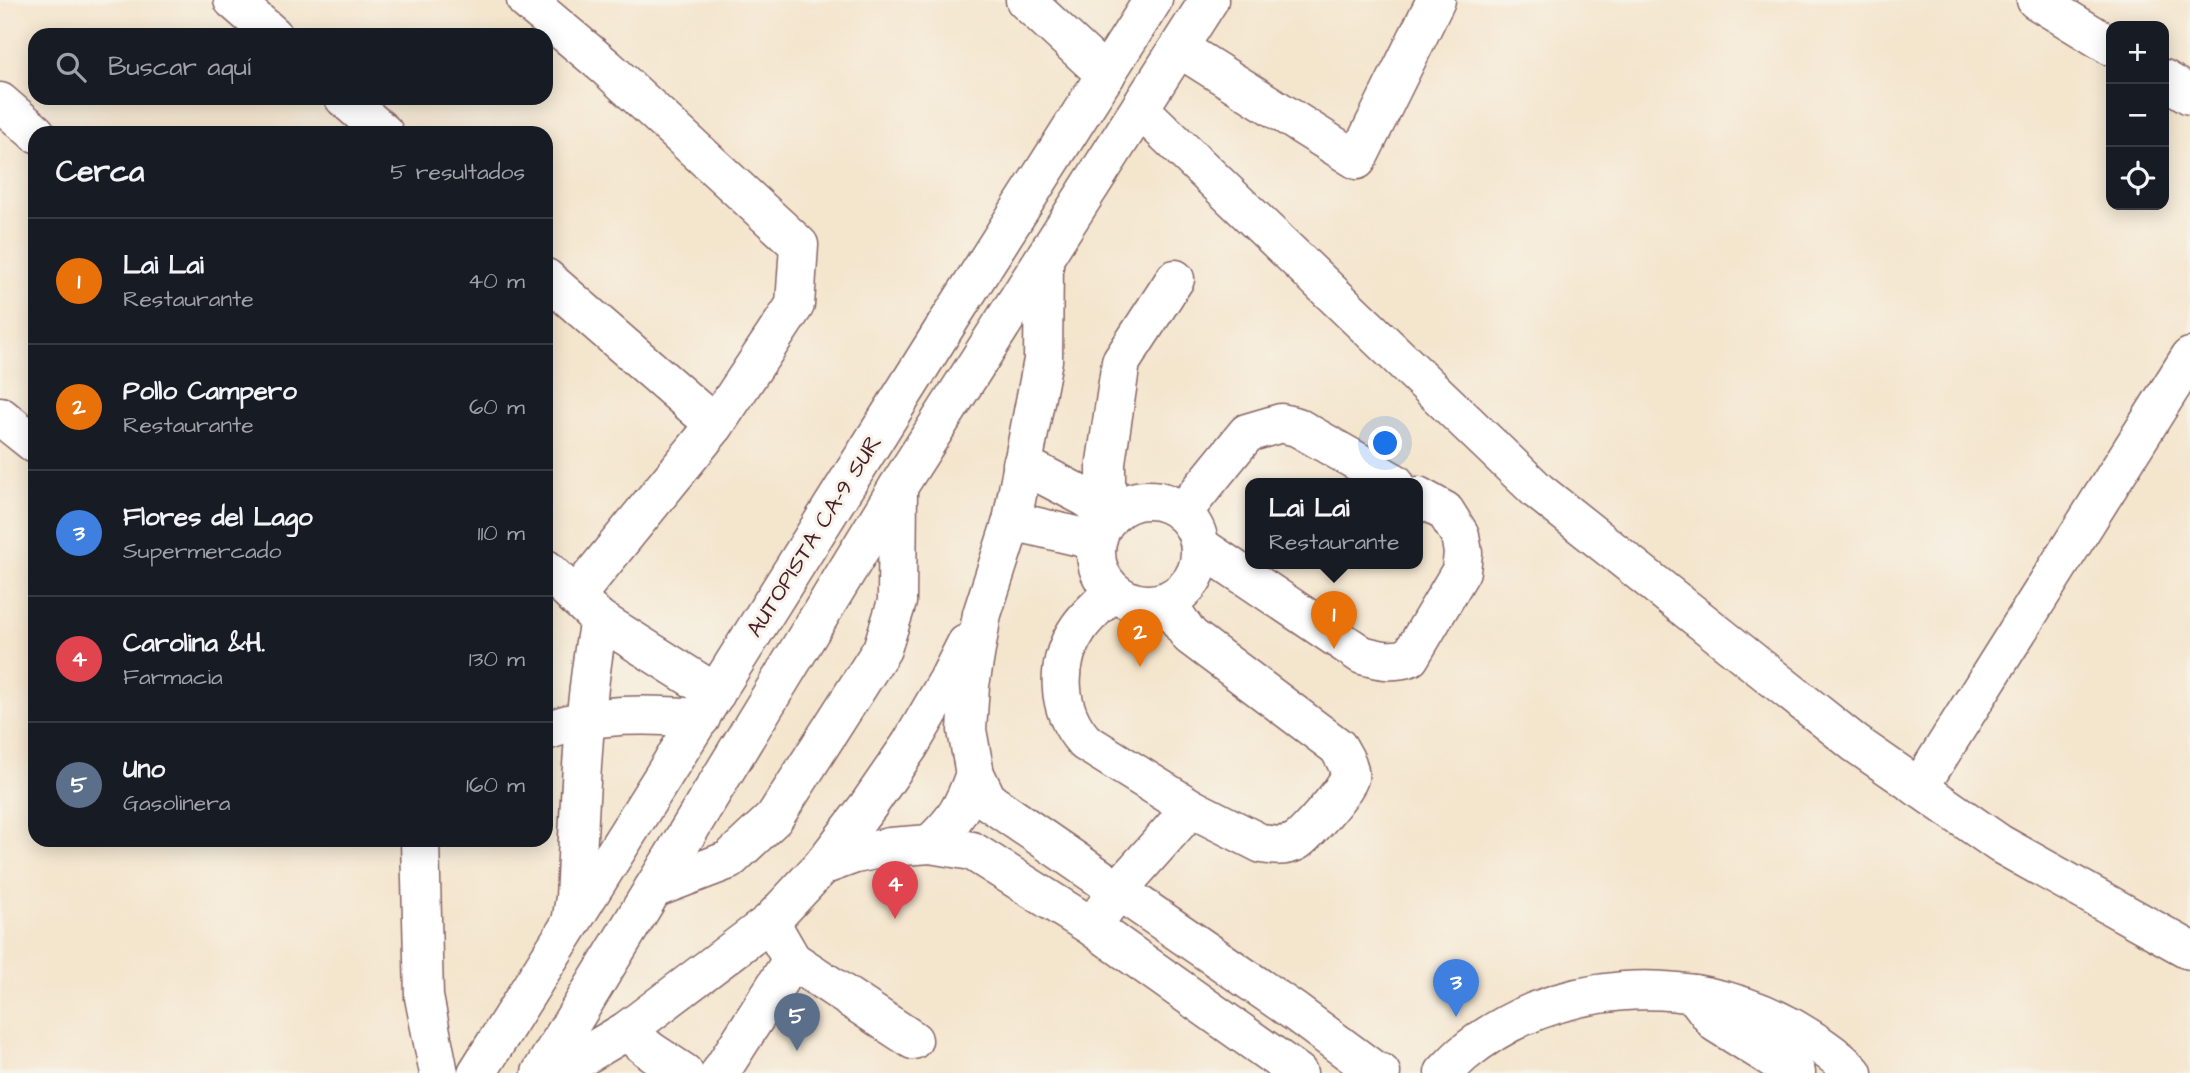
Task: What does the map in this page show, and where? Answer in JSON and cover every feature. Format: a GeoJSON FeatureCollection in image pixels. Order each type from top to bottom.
{"type":"FeatureCollection","features":[{"type":"Feature","properties":{"kind":"main road"},"geometry":{"type":"LineString","coordinates":[[233,0],[264,28]]}},
{"type":"Feature","properties":{"kind":"main road"},"geometry":{"type":"LineString","coordinates":[[526,0],[607,68],[799,245],[795,305],[587,608],[585,721],[575,898],[571,923]]}},
{"type":"Feature","properties":{"kind":"main road"},"geometry":{"type":"LineString","coordinates":[[1026,0],[1106,75]]}},
{"type":"Feature","properties":{"kind":"main road","name":"AUTOPISTA CA-9 SUR"},"geometry":{"type":"LineString","coordinates":[[541,1073],[898,487],[1209,0]]}},
{"type":"Feature","properties":{"kind":"main road"},"geometry":{"type":"LineString","coordinates":[[1179,48],[1357,160],[1436,0]]}},
{"type":"Feature","properties":{"kind":"main road"},"geometry":{"type":"LineString","coordinates":[[2036,0],[2106,44]]}},
{"type":"Feature","properties":{"kind":"main road","name":"AUTOPISTA CA-9 SUR"},"geometry":{"type":"LineString","coordinates":[[477,1073],[1106,75],[1148,3]]}},
{"type":"Feature","properties":{"kind":"main road"},"geometry":{"type":"LineString","coordinates":[[2169,82],[2190,95]]}},
{"type":"Feature","properties":{"kind":"main road"},"geometry":{"type":"LineString","coordinates":[[0,102],[28,126]]}},
{"type":"Feature","properties":{"kind":"main road"},"geometry":{"type":"LineString","coordinates":[[352,105],[375,126]]}},
{"type":"Feature","properties":{"kind":"main road"},"geometry":{"type":"LineString","coordinates":[[1140,109],[1538,491],[1856,744],[2000,844],[2190,950]]}},
{"type":"Feature","properties":{"kind":"main road"},"geometry":{"type":"LineString","coordinates":[[1044,260],[1043,360],[1012,522],[982,614],[967,707],[967,730],[975,774],[988,801],[1381,1073]]}},
{"type":"Feature","properties":{"kind":"main road"},"geometry":{"type":"LineString","coordinates":[[1012,522],[1107,524],[1127,504],[1156,501],[1170,505],[1182,513],[1194,528],[1200,546],[1199,564],[1193,579],[1181,593],[1166,602],[1147,605],[1129,601],[1113,591],[1097,568],[1096,555],[1107,524],[1106,462],[1121,362],[1175,279]]}},
{"type":"Feature","properties":{"kind":"main road"},"geometry":{"type":"LineString","coordinates":[[553,284],[715,425]]}},
{"type":"Feature","properties":{"kind":"main road"},"geometry":{"type":"LineString","coordinates":[[1919,788],[2190,357]]}},
{"type":"Feature","properties":{"kind":"main road"},"geometry":{"type":"LineString","coordinates":[[0,416],[28,438]]}},
{"type":"Feature","properties":{"kind":"main road"},"geometry":{"type":"LineString","coordinates":[[1182,513],[1247,433],[1281,423],[1297,427],[1386,478]]}},
{"type":"Feature","properties":{"kind":"main road"},"geometry":{"type":"LineString","coordinates":[[1022,464],[1087,498],[1107,524]]}},
{"type":"Feature","properties":{"kind":"main road"},"geometry":{"type":"LineString","coordinates":[[653,889],[729,860],[774,818],[882,649],[897,602],[898,487]]}},
{"type":"Feature","properties":{"kind":"main road"},"geometry":{"type":"LineString","coordinates":[[1200,546],[1362,655],[1395,662],[1410,657],[1461,571],[1463,553],[1460,535],[1453,521],[1445,511],[1423,499]]}},
{"type":"Feature","properties":{"kind":"main road"},"geometry":{"type":"LineString","coordinates":[[553,576],[587,608],[709,705]]}},
{"type":"Feature","properties":{"kind":"main road"},"geometry":{"type":"LineString","coordinates":[[1113,591],[1079,626],[1064,655],[1061,678],[1065,713],[1073,729],[1085,742],[1191,808],[1262,844],[1285,845],[1301,838],[1345,789],[1350,777],[1347,763],[1338,747],[1190,636],[1166,602]]}},
{"type":"Feature","properties":{"kind":"main road"},"geometry":{"type":"LineString","coordinates":[[555,1073],[626,1031],[770,922],[821,866],[868,806],[910,744],[948,680],[982,614]]}},
{"type":"Feature","properties":{"kind":"main road"},"geometry":{"type":"LineString","coordinates":[[553,730],[585,721],[709,705]]}},
{"type":"Feature","properties":{"kind":"main road"},"geometry":{"type":"LineString","coordinates":[[930,844],[949,827],[964,805],[975,774]]}},
{"type":"Feature","properties":{"kind":"main road"},"geometry":{"type":"LineString","coordinates":[[1091,926],[1191,808]]}},
{"type":"Feature","properties":{"kind":"main road"},"geometry":{"type":"LineString","coordinates":[[821,866],[878,850],[930,844],[972,850],[1091,926],[1298,1073]]}},
{"type":"Feature","properties":{"kind":"main road"},"geometry":{"type":"LineString","coordinates":[[420,847],[424,997],[439,1073]]}},
{"type":"Feature","properties":{"kind":"main road"},"geometry":{"type":"LineString","coordinates":[[770,922],[792,960],[913,1040]]}},
{"type":"Feature","properties":{"kind":"main road"},"geometry":{"type":"LineString","coordinates":[[720,1073],[792,960]]}},
{"type":"Feature","properties":{"kind":"main road"},"geometry":{"type":"LineString","coordinates":[[1444,1073],[1463,1054],[1502,1028],[1544,1008],[1589,996],[1635,990],[1682,991],[1728,1000],[1772,1017],[1813,1039],[1853,1073]]}},
{"type":"Feature","properties":{"kind":"main road"},"geometry":{"type":"LineString","coordinates":[[1694,994],[1716,1023],[1796,1073]]}},
{"type":"Feature","properties":{"kind":"main road"},"geometry":{"type":"LineString","coordinates":[[626,1031],[684,1073]]}},
{"type":"Feature","properties":{"kind":"place","name":"Lai Lai"},"geometry":{"type":"Point","coordinates":[1334,649]}},
{"type":"Feature","properties":{"kind":"place","name":"Pollo Campero"},"geometry":{"type":"Point","coordinates":[1140,667]}},
{"type":"Feature","properties":{"kind":"place","name":"Carolina &H."},"geometry":{"type":"Point","coordinates":[895,919]}},
{"type":"Feature","properties":{"kind":"place","name":"Flores del Lago"},"geometry":{"type":"Point","coordinates":[1456,1017]}},
{"type":"Feature","properties":{"kind":"place","name":"Uno"},"geometry":{"type":"Point","coordinates":[797,1051]}}]}
